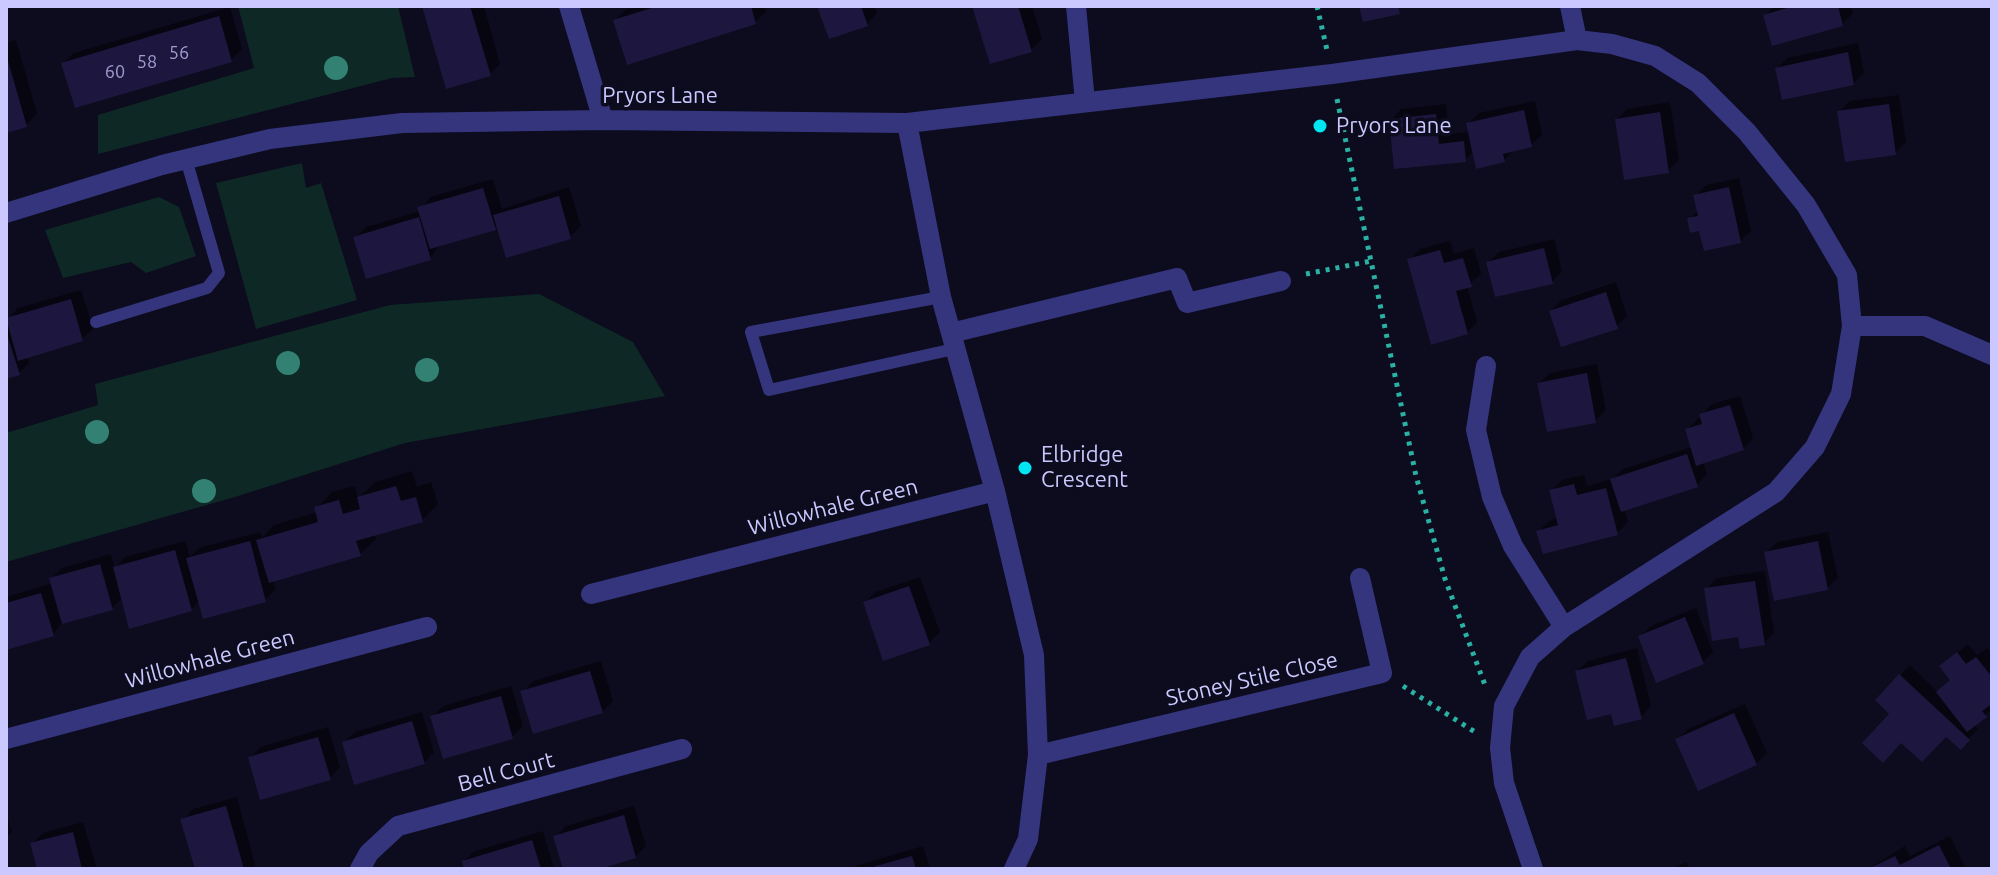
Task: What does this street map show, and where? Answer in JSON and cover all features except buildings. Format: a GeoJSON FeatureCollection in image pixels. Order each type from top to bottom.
{"type":"FeatureCollection","features":[{"type":"Feature","properties":{"kind":"street"},"geometry":{"type":"LineString","coordinates":[[569,6],[603,120]]}},
{"type":"Feature","properties":{"kind":"street"},"geometry":{"type":"LineString","coordinates":[[1076,6],[1085,102]]}},
{"type":"Feature","properties":{"kind":"street"},"geometry":{"type":"LineString","coordinates":[[1570,6],[1577,40]]}},
{"type":"Feature","properties":{"kind":"street","name":"Pryors Lane"},"geometry":{"type":"LineString","coordinates":[[6,213],[186,159],[270,139],[402,123],[603,120],[907,123],[1332,74],[1577,40],[1612,44],[1655,56],[1698,83],[1747,132],[1806,205],[1847,275],[1852,326],[1841,394],[1815,447],[1776,492],[1564,627],[1530,657],[1504,706],[1500,738],[1504,783],[1533,869]]}},
{"type":"Feature","properties":{"kind":"street"},"geometry":{"type":"LineString","coordinates":[[907,123],[941,297],[995,491],[1034,655],[1038,755],[1028,839],[1014,869]]}},
{"type":"Feature","properties":{"kind":"street"},"geometry":{"type":"LineString","coordinates":[[952,341],[1177,278],[1187,303],[1281,281]]}},
{"type":"Feature","properties":{"kind":"street"},"geometry":{"type":"LineString","coordinates":[[1852,326],[1925,326],[1992,355]]}},
{"type":"Feature","properties":{"kind":"street"},"geometry":{"type":"LineString","coordinates":[[1486,366],[1476,430],[1492,497],[1513,546],[1564,627]]}},
{"type":"Feature","properties":{"kind":"street","name":"Willowhale Green"},"geometry":{"type":"LineString","coordinates":[[591,594],[995,491]]}},
{"type":"Feature","properties":{"kind":"street"},"geometry":{"type":"LineString","coordinates":[[1360,578],[1382,673]]}},
{"type":"Feature","properties":{"kind":"street","name":"Willowhale Green"},"geometry":{"type":"LineString","coordinates":[[6,739],[427,627]]}},
{"type":"Feature","properties":{"kind":"street","name":"Stoney Stile Close"},"geometry":{"type":"LineString","coordinates":[[1038,755],[1382,673]]}},
{"type":"Feature","properties":{"kind":"street","name":"Bell Court"},"geometry":{"type":"LineString","coordinates":[[360,869],[369,853],[398,826],[682,749]]}},
{"type":"Feature","properties":{"kind":"lane"},"geometry":{"type":"LineString","coordinates":[[96,322],[207,288],[219,273],[186,159]]}},
{"type":"Feature","properties":{"kind":"lane"},"geometry":{"type":"LineString","coordinates":[[941,297],[751,332],[769,390],[952,341]]}},
{"type":"Feature","properties":{"kind":"path"},"geometry":{"type":"LineString","coordinates":[[1317,6],[1432,535],[1500,738]]}},
{"type":"Feature","properties":{"kind":"path"},"geometry":{"type":"LineString","coordinates":[[1281,281],[1371,261]]}},
{"type":"Feature","properties":{"kind":"path"},"geometry":{"type":"LineString","coordinates":[[1382,673],[1500,738]]}},
{"type":"Feature","properties":{"kind":"green space"},"geometry":{"type":"Polygon","coordinates":[[[238,6],[398,6],[415,77],[392,78],[98,154],[98,115],[254,68],[238,6]]]}},
{"type":"Feature","properties":{"kind":"green space"},"geometry":{"type":"Polygon","coordinates":[[[302,163],[306,188],[321,183],[357,300],[256,329],[216,183],[302,163]]]}},
{"type":"Feature","properties":{"kind":"green space"},"geometry":{"type":"Polygon","coordinates":[[[159,197],[179,207],[196,256],[146,273],[131,262],[63,278],[45,230],[159,197]]]}},
{"type":"Feature","properties":{"kind":"green space"},"geometry":{"type":"Polygon","coordinates":[[[539,294],[633,342],[665,396],[405,443],[235,497],[6,562],[6,433],[98,405],[95,384],[390,305],[539,294]]]}},
{"type":"Feature","properties":{"kind":"place","name":"Pryors Lane"},"geometry":{"type":"Point","coordinates":[1320,126]}},
{"type":"Feature","properties":{"kind":"place","name":"Elbridge Crescent"},"geometry":{"type":"Point","coordinates":[1025,468]}}]}
